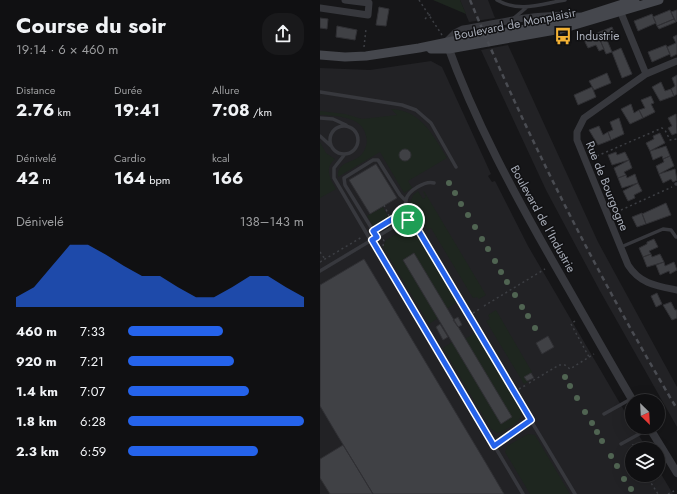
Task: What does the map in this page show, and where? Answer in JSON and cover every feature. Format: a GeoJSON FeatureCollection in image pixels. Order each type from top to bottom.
{"type":"FeatureCollection","features":[{"type":"Feature","properties":{"kind":"main road","name":"Boulevard de Monplaisir"},"geometry":{"type":"LineString","coordinates":[[511,35],[582,17],[635,0]]}},
{"type":"Feature","properties":{"kind":"main road","name":"Boulevard de Monplaisir"},"geometry":{"type":"LineString","coordinates":[[320,55],[345,57],[366,56],[561,29],[618,6],[659,0]]}},
{"type":"Feature","properties":{"kind":"street"},"geometry":{"type":"LineString","coordinates":[[320,8],[368,15],[369,3],[345,0]]}},
{"type":"Feature","properties":{"kind":"street"},"geometry":{"type":"LineString","coordinates":[[618,6],[646,74]]}},
{"type":"Feature","properties":{"kind":"street","name":"Boulevard de Monplaisir"},"geometry":{"type":"LineString","coordinates":[[447,45],[455,33],[466,29],[565,15],[582,17]]}},
{"type":"Feature","properties":{"kind":"street","name":"Boulevard de l'Industrie"},"geometry":{"type":"LineString","coordinates":[[447,45],[496,158],[529,220],[630,394]]}},
{"type":"Feature","properties":{"kind":"street","name":"Rue de Bourgogne"},"geometry":{"type":"LineString","coordinates":[[677,61],[646,74],[584,118],[577,132],[577,140],[580,150],[628,265],[637,276],[650,284],[677,290]]}},
{"type":"Feature","properties":{"kind":"street"},"geometry":{"type":"LineString","coordinates":[[654,434],[677,473]]}},
{"type":"Feature","properties":{"kind":"lane"},"geometry":{"type":"LineString","coordinates":[[497,0],[507,5],[527,7],[564,0]]}},
{"type":"Feature","properties":{"kind":"lane"},"geometry":{"type":"LineString","coordinates":[[507,22],[527,7]]}},
{"type":"Feature","properties":{"kind":"lane"},"geometry":{"type":"LineString","coordinates":[[320,92],[402,104],[416,110],[432,123],[456,167]]}},
{"type":"Feature","properties":{"kind":"lane"},"geometry":{"type":"LineString","coordinates":[[320,118],[333,119],[355,130],[358,136],[358,142],[354,150],[345,154],[334,168],[334,178],[523,494]]}},
{"type":"Feature","properties":{"kind":"lane"},"geometry":{"type":"LineString","coordinates":[[332,147],[330,140],[333,130],[340,126],[347,126]]}},
{"type":"Feature","properties":{"kind":"lane"},"geometry":{"type":"LineString","coordinates":[[320,136],[339,153],[345,154]]}},
{"type":"Feature","properties":{"kind":"lane"},"geometry":{"type":"LineString","coordinates":[[377,237],[345,185],[344,180],[346,176],[373,160],[378,160],[400,195],[406,200]]}},
{"type":"Feature","properties":{"kind":"lane"},"geometry":{"type":"LineString","coordinates":[[408,220],[406,200],[409,194],[428,182],[434,183]]}},
{"type":"Feature","properties":{"kind":"lane"},"geometry":{"type":"LineString","coordinates":[[320,271],[403,222],[408,220],[414,223],[575,494]]}},
{"type":"Feature","properties":{"kind":"lane"},"geometry":{"type":"LineString","coordinates":[[620,247],[663,228],[671,230],[676,236]]}},
{"type":"Feature","properties":{"kind":"lane"},"geometry":{"type":"LineString","coordinates":[[604,414],[625,404]]}},
{"type":"Feature","properties":{"kind":"lane"},"geometry":{"type":"LineString","coordinates":[[494,446],[531,420]]}},
{"type":"Feature","properties":{"kind":"lane"},"geometry":{"type":"LineString","coordinates":[[621,444],[639,434]]}},
{"type":"Feature","properties":{"kind":"path"},"geometry":{"type":"LineString","coordinates":[[419,0],[447,45]]}},
{"type":"Feature","properties":{"kind":"path"},"geometry":{"type":"LineString","coordinates":[[425,19],[429,15],[433,15]]}},
{"type":"Feature","properties":{"kind":"path"},"geometry":{"type":"LineString","coordinates":[[364,47],[366,28]]}},
{"type":"Feature","properties":{"kind":"path"},"geometry":{"type":"LineString","coordinates":[[597,156],[662,128],[665,130],[670,140],[677,139]]}},
{"type":"Feature","properties":{"kind":"path"},"geometry":{"type":"LineString","coordinates":[[620,210],[677,184]]}},
{"type":"Feature","properties":{"kind":"path"},"geometry":{"type":"LineString","coordinates":[[384,206],[391,220]]}},
{"type":"Feature","properties":{"kind":"path"},"geometry":{"type":"LineString","coordinates":[[373,231],[399,215],[403,222]]}},
{"type":"Feature","properties":{"kind":"path"},"geometry":{"type":"LineString","coordinates":[[320,262],[367,234]]}},
{"type":"Feature","properties":{"kind":"path"},"geometry":{"type":"LineString","coordinates":[[320,252],[325,259]]}},
{"type":"Feature","properties":{"kind":"path"},"geometry":{"type":"LineString","coordinates":[[484,306],[545,269]]}},
{"type":"Feature","properties":{"kind":"path"},"geometry":{"type":"LineString","coordinates":[[575,320],[571,324],[572,329],[589,357]]}},
{"type":"Feature","properties":{"kind":"path"},"geometry":{"type":"LineString","coordinates":[[529,383],[556,367],[564,365],[570,369],[594,354]]}},
{"type":"Feature","properties":{"kind":"path"},"geometry":{"type":"LineString","coordinates":[[554,363],[556,367]]}},
{"type":"Feature","properties":{"kind":"path"},"geometry":{"type":"LineString","coordinates":[[650,482],[658,494]]}},
{"type":"Feature","properties":{"kind":"path"},"geometry":{"type":"LineString","coordinates":[[668,494],[674,491]]}},
{"type":"Feature","properties":{"kind":"shaded area"},"geometry":{"type":"Polygon","coordinates":[[[433,0],[460,0],[466,14],[433,0]]]}},
{"type":"Feature","properties":{"kind":"shaded area"},"geometry":{"type":"Polygon","coordinates":[[[460,0],[488,0],[495,18],[469,22],[460,0]]]}},
{"type":"Feature","properties":{"kind":"shaded area"},"geometry":{"type":"Polygon","coordinates":[[[508,45],[598,242],[677,387],[677,427],[665,406],[665,394],[658,394],[600,291],[546,190],[481,50],[508,45]]]}},
{"type":"Feature","properties":{"kind":"shaded area"},"geometry":{"type":"Polygon","coordinates":[[[431,61],[442,67],[491,174],[488,176],[492,182],[495,181],[528,246],[625,412],[625,434],[638,434],[643,442],[625,442],[625,482],[665,482],[665,481],[673,494],[320,494],[320,68],[370,70],[431,61]]]}},
{"type":"Feature","properties":{"kind":"shaded area"},"geometry":{"type":"Polygon","coordinates":[[[391,109],[401,110],[410,114],[425,125],[447,158],[408,181],[412,188],[404,193],[380,152],[338,177],[338,172],[343,165],[362,154],[366,148],[367,138],[364,129],[360,124],[348,118],[320,115],[320,111],[345,114],[362,119],[397,115],[391,109]]]}},
{"type":"Feature","properties":{"kind":"shaded area"},"geometry":{"type":"Polygon","coordinates":[[[320,142],[326,153],[335,159],[330,166],[329,174],[336,189],[320,198],[320,142]]]}},
{"type":"Feature","properties":{"kind":"shaded area"},"geometry":{"type":"Polygon","coordinates":[[[418,191],[423,199],[426,197],[423,192],[424,191],[486,295],[479,299],[477,297],[473,298],[431,228],[427,230],[410,204],[413,195],[418,191]]]}},
{"type":"Feature","properties":{"kind":"shaded area"},"geometry":{"type":"Polygon","coordinates":[[[383,207],[389,219],[379,226],[373,226],[367,216],[383,207]]]}},
{"type":"Feature","properties":{"kind":"shaded area"},"geometry":{"type":"Polygon","coordinates":[[[408,229],[415,233],[457,302],[447,309],[414,253],[403,260],[438,318],[429,324],[383,247],[386,240],[403,230],[408,229]]]}},
{"type":"Feature","properties":{"kind":"shaded area"},"geometry":{"type":"Polygon","coordinates":[[[496,310],[532,372],[525,377],[528,382],[524,384],[486,321],[490,319],[488,315],[496,310]]]}},
{"type":"Feature","properties":{"kind":"shaded area"},"geometry":{"type":"Polygon","coordinates":[[[475,333],[521,411],[520,419],[514,425],[497,433],[491,429],[443,348],[452,342],[501,424],[511,417],[465,339],[475,333]]]}},
{"type":"Feature","properties":{"kind":"shaded area"},"geometry":{"type":"Polygon","coordinates":[[[528,434],[535,435],[570,494],[530,494],[505,452],[507,446],[528,434]]]}},
{"type":"Feature","properties":{"kind":"building"},"geometry":{"type":"Polygon","coordinates":[[[379,7],[389,9],[386,26],[376,25],[379,7]]]}},
{"type":"Feature","properties":{"kind":"building"},"geometry":{"type":"Polygon","coordinates":[[[670,10],[674,19],[657,26],[653,17],[670,10]]]}},
{"type":"Feature","properties":{"kind":"building"},"geometry":{"type":"Polygon","coordinates":[[[677,10],[677,21],[676,22],[671,12],[677,10]]]}},
{"type":"Feature","properties":{"kind":"building"},"geometry":{"type":"Polygon","coordinates":[[[652,14],[656,23],[638,31],[634,21],[652,14]]]}},
{"type":"Feature","properties":{"kind":"building"},"geometry":{"type":"Polygon","coordinates":[[[320,18],[328,19],[327,29],[320,28],[320,18]]]}},
{"type":"Feature","properties":{"kind":"building"},"geometry":{"type":"Polygon","coordinates":[[[674,19],[676,22],[659,29],[657,26],[674,19]]]}},
{"type":"Feature","properties":{"kind":"building"},"geometry":{"type":"Polygon","coordinates":[[[337,26],[357,30],[355,40],[336,37],[337,26]]]}},
{"type":"Feature","properties":{"kind":"building"},"geometry":{"type":"Polygon","coordinates":[[[612,27],[616,37],[607,40],[612,52],[606,54],[597,33],[612,27]]]}},
{"type":"Feature","properties":{"kind":"building"},"geometry":{"type":"Polygon","coordinates":[[[597,33],[604,49],[599,51],[596,45],[588,48],[583,38],[597,33]]]}},
{"type":"Feature","properties":{"kind":"building"},"geometry":{"type":"Polygon","coordinates":[[[677,35],[677,54],[671,57],[667,47],[676,43],[673,37],[677,35]]]}},
{"type":"Feature","properties":{"kind":"building"},"geometry":{"type":"Polygon","coordinates":[[[666,45],[670,54],[652,62],[648,52],[666,45]]]}},
{"type":"Feature","properties":{"kind":"building"},"geometry":{"type":"Polygon","coordinates":[[[621,48],[632,74],[622,78],[612,52],[621,48]]]}},
{"type":"Feature","properties":{"kind":"building"},"geometry":{"type":"Polygon","coordinates":[[[607,73],[611,83],[594,90],[589,81],[607,73]]]}},
{"type":"Feature","properties":{"kind":"building"},"geometry":{"type":"Polygon","coordinates":[[[677,75],[677,94],[674,96],[671,89],[675,86],[672,78],[677,75]]]}},
{"type":"Feature","properties":{"kind":"building"},"geometry":{"type":"Polygon","coordinates":[[[661,82],[665,91],[671,89],[674,96],[660,101],[652,87],[661,82]]]}},
{"type":"Feature","properties":{"kind":"building"},"geometry":{"type":"Polygon","coordinates":[[[592,87],[596,97],[578,105],[574,95],[592,87]]]}},
{"type":"Feature","properties":{"kind":"building"},"geometry":{"type":"Polygon","coordinates":[[[651,96],[654,103],[651,104],[655,112],[643,118],[639,110],[645,108],[641,100],[651,96]]]}},
{"type":"Feature","properties":{"kind":"building"},"geometry":{"type":"Polygon","coordinates":[[[631,104],[634,113],[639,110],[643,118],[630,124],[621,109],[631,104]]]}},
{"type":"Feature","properties":{"kind":"building"},"geometry":{"type":"Polygon","coordinates":[[[676,114],[677,133],[672,135],[668,128],[672,126],[668,118],[676,114]]]}},
{"type":"Feature","properties":{"kind":"building"},"geometry":{"type":"Polygon","coordinates":[[[619,118],[624,134],[611,140],[608,132],[613,130],[610,122],[619,118]]]}},
{"type":"Feature","properties":{"kind":"building"},"geometry":{"type":"Polygon","coordinates":[[[599,126],[603,135],[608,132],[611,140],[598,145],[589,130],[599,126]]]}},
{"type":"Feature","properties":{"kind":"building"},"geometry":{"type":"Polygon","coordinates":[[[660,133],[665,143],[650,151],[646,143],[654,139],[653,136],[660,133]]]}},
{"type":"Feature","properties":{"kind":"building"},"geometry":{"type":"Polygon","coordinates":[[[666,146],[670,156],[663,159],[662,156],[653,160],[650,151],[666,146]]]}},
{"type":"Feature","properties":{"kind":"building"},"geometry":{"type":"Polygon","coordinates":[[[405,149],[409,151],[411,155],[409,159],[405,161],[401,159],[399,155],[401,151],[405,149]]]}},
{"type":"Feature","properties":{"kind":"building"},"geometry":{"type":"Polygon","coordinates":[[[616,152],[617,155],[625,152],[629,160],[612,165],[608,155],[616,152]]]}},
{"type":"Feature","properties":{"kind":"building"},"geometry":{"type":"Polygon","coordinates":[[[670,156],[674,166],[659,174],[656,166],[664,162],[663,159],[670,156]]]}},
{"type":"Feature","properties":{"kind":"building"},"geometry":{"type":"Polygon","coordinates":[[[629,160],[632,168],[624,172],[626,175],[618,178],[614,168],[629,160]]]}},
{"type":"Feature","properties":{"kind":"building"},"geometry":{"type":"Polygon","coordinates":[[[376,164],[397,198],[370,214],[349,180],[376,164]]]}},
{"type":"Feature","properties":{"kind":"building"},"geometry":{"type":"Polygon","coordinates":[[[675,169],[677,180],[673,182],[671,179],[663,183],[659,174],[675,169]]]}},
{"type":"Feature","properties":{"kind":"building"},"geometry":{"type":"Polygon","coordinates":[[[635,174],[638,183],[622,188],[618,178],[626,175],[627,178],[635,174]]]}},
{"type":"Feature","properties":{"kind":"building"},"geometry":{"type":"Polygon","coordinates":[[[638,183],[642,191],[634,195],[635,198],[628,201],[623,191],[638,183]]]}},
{"type":"Feature","properties":{"kind":"building"},"geometry":{"type":"Polygon","coordinates":[[[666,203],[671,215],[646,224],[642,214],[666,203]]]}},
{"type":"Feature","properties":{"kind":"building"},"geometry":{"type":"Polygon","coordinates":[[[642,213],[646,224],[637,227],[632,217],[642,213]]]}},
{"type":"Feature","properties":{"kind":"building"},"geometry":{"type":"Polygon","coordinates":[[[654,239],[658,247],[649,251],[651,254],[643,257],[639,248],[654,239]]]}},
{"type":"Feature","properties":{"kind":"building"},"geometry":{"type":"Polygon","coordinates":[[[414,253],[512,417],[501,424],[403,260],[414,253]]]}},
{"type":"Feature","properties":{"kind":"building"},"geometry":{"type":"Polygon","coordinates":[[[651,254],[652,257],[660,254],[664,262],[647,267],[643,257],[651,254]]]}},
{"type":"Feature","properties":{"kind":"building"},"geometry":{"type":"Polygon","coordinates":[[[364,259],[504,494],[373,494],[336,433],[320,406],[320,285],[364,259]]]}},
{"type":"Feature","properties":{"kind":"building"},"geometry":{"type":"Polygon","coordinates":[[[664,262],[665,266],[674,262],[677,270],[670,274],[669,271],[660,275],[656,265],[664,262]]]}},
{"type":"Feature","properties":{"kind":"building"},"geometry":{"type":"Polygon","coordinates":[[[657,293],[662,304],[656,307],[651,296],[657,293]]]}},
{"type":"Feature","properties":{"kind":"building"},"geometry":{"type":"Polygon","coordinates":[[[671,302],[675,310],[677,310],[677,318],[672,320],[663,305],[671,302]]]}},
{"type":"Feature","properties":{"kind":"building"},"geometry":{"type":"Polygon","coordinates":[[[458,317],[462,325],[458,327],[453,320],[458,317]]]}},
{"type":"Feature","properties":{"kind":"building"},"geometry":{"type":"Polygon","coordinates":[[[440,324],[448,337],[443,340],[436,327],[440,324]]]}},
{"type":"Feature","properties":{"kind":"building"},"geometry":{"type":"Polygon","coordinates":[[[548,336],[554,347],[542,354],[536,343],[548,336]]]}},
{"type":"Feature","properties":{"kind":"building"},"geometry":{"type":"Polygon","coordinates":[[[531,373],[534,378],[527,381],[524,377],[531,373]]]}},
{"type":"Feature","properties":{"kind":"building"},"geometry":{"type":"Polygon","coordinates":[[[343,445],[373,494],[330,494],[320,478],[320,459],[343,445]]]}},
{"type":"Feature","properties":{"kind":"railway"},"geometry":{"type":"LineString","coordinates":[[470,0],[516,105],[566,208],[620,310],[677,409]]}},
{"type":"Feature","properties":{"kind":"place","name":"Industrie"},"geometry":{"type":"Point","coordinates":[563,36]}},
{"type":"Feature","properties":{"kind":"route"},"geometry":{"type":"LineString","coordinates":[[399,215],[403,222],[408,220],[414,223],[531,420],[494,446],[372,240],[377,237],[373,231],[399,215]]}}]}
